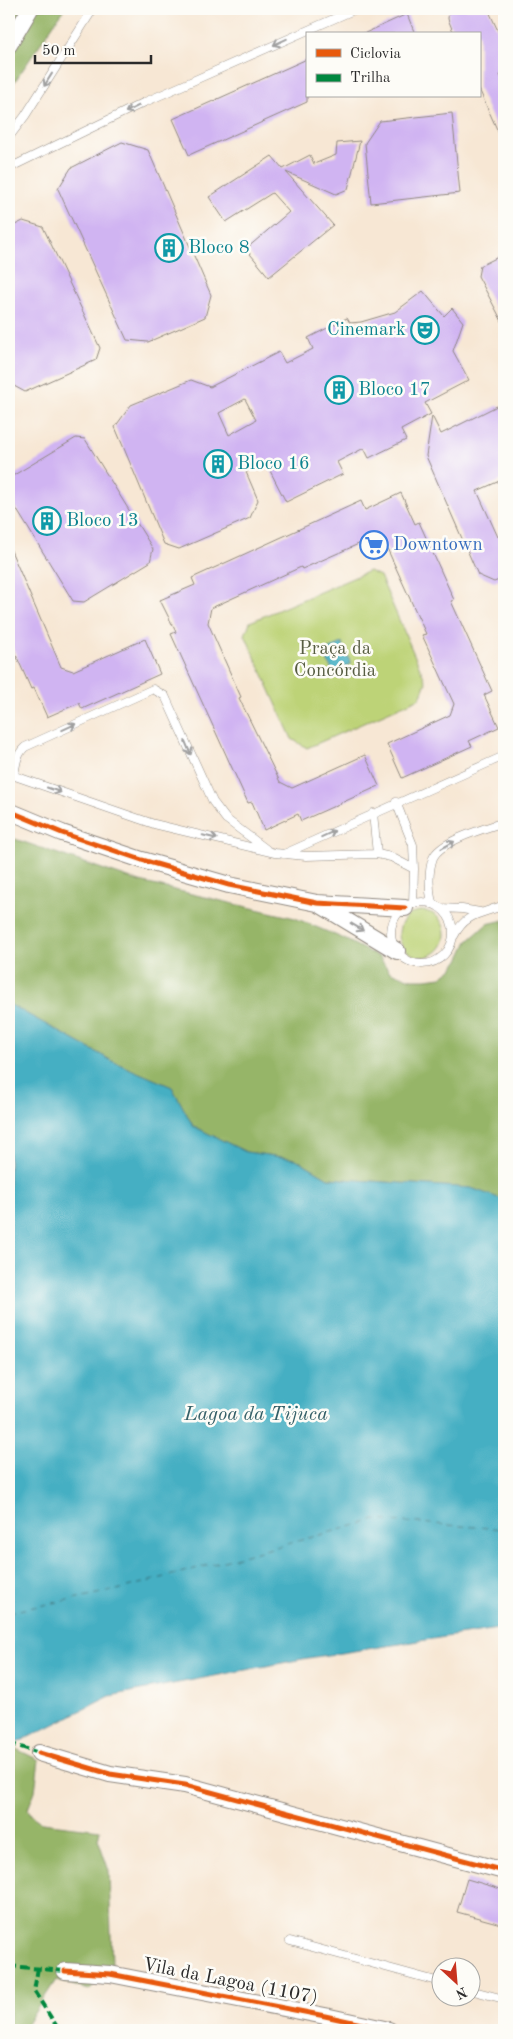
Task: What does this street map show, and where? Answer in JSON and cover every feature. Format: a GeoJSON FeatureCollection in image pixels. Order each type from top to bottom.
{"type":"FeatureCollection","features":[{"type":"Feature","properties":{"kind":"street"},"geometry":{"type":"LineString","coordinates":[[9,45],[30,9]]}},
{"type":"Feature","properties":{"kind":"street"},"geometry":{"type":"LineString","coordinates":[[9,811],[142,860],[229,885],[317,903],[409,906]]}},
{"type":"Feature","properties":{"kind":"street"},"geometry":{"type":"LineString","coordinates":[[317,903],[396,951]]}},
{"type":"Feature","properties":{"kind":"street"},"geometry":{"type":"LineString","coordinates":[[39,1753],[110,1774],[185,1785],[504,1871]]}},
{"type":"Feature","properties":{"kind":"street","name":"Vila da Lagoa (1107)"},"geometry":{"type":"LineString","coordinates":[[65,1971],[110,1974],[389,2030]]}},
{"type":"Feature","properties":{"kind":"lane"},"geometry":{"type":"LineString","coordinates":[[9,137],[25,116],[93,9]]}},
{"type":"Feature","properties":{"kind":"lane"},"geometry":{"type":"LineString","coordinates":[[9,168],[146,102],[356,9]]}},
{"type":"Feature","properties":{"kind":"lane"},"geometry":{"type":"LineString","coordinates":[[269,851],[226,820],[213,802],[165,696],[159,691],[153,690],[136,696],[25,748],[20,752],[17,759],[12,775],[154,824],[269,851],[283,854],[306,856],[377,854],[391,857],[414,869]]}},
{"type":"Feature","properties":{"kind":"lane"},"geometry":{"type":"LineString","coordinates":[[283,854],[396,802],[504,756]]}},
{"type":"Feature","properties":{"kind":"lane"},"geometry":{"type":"LineString","coordinates":[[396,802],[413,845],[414,869],[409,906]]}},
{"type":"Feature","properties":{"kind":"lane"},"geometry":{"type":"LineString","coordinates":[[373,813],[377,854]]}},
{"type":"Feature","properties":{"kind":"lane"},"geometry":{"type":"LineString","coordinates":[[432,904],[429,888],[433,858],[441,848],[472,833],[504,822]]}},
{"type":"Feature","properties":{"kind":"lane"},"geometry":{"type":"LineString","coordinates":[[453,937],[451,921],[440,908],[422,902],[409,906],[398,914],[393,923],[391,933],[396,951],[404,959],[424,964],[435,962],[444,956],[458,927],[466,919],[480,912],[504,905]]}},
{"type":"Feature","properties":{"kind":"lane"},"geometry":{"type":"LineString","coordinates":[[440,908],[480,912]]}},
{"type":"Feature","properties":{"kind":"lane"},"geometry":{"type":"LineString","coordinates":[[290,1941],[430,1979]]}},
{"type":"Feature","properties":{"kind":"lane"},"geometry":{"type":"LineString","coordinates":[[480,1993],[504,1999]]}},
{"type":"Feature","properties":{"kind":"green space"},"geometry":{"type":"Polygon","coordinates":[[[9,9],[64,9],[9,90],[9,9]]]}},
{"type":"Feature","properties":{"kind":"green space","name":"Praça da Concórdia"},"geometry":{"type":"Polygon","coordinates":[[[369,571],[380,576],[426,682],[420,698],[307,748],[292,739],[245,635],[250,622],[369,571]]]}},
{"type":"Feature","properties":{"kind":"green space"},"geometry":{"type":"Polygon","coordinates":[[[9,837],[140,882],[295,918],[342,938],[379,957],[390,972],[411,979],[441,977],[452,969],[459,960],[468,941],[487,924],[504,920],[504,1200],[471,1188],[328,1178],[296,1159],[246,1152],[193,1126],[172,1087],[114,1062],[9,1004],[9,837]]]}},
{"type":"Feature","properties":{"kind":"green space"},"geometry":{"type":"Polygon","coordinates":[[[422,911],[435,915],[441,921],[445,934],[441,947],[435,953],[422,957],[409,953],[403,947],[399,934],[403,921],[409,915],[422,911]]]}},
{"type":"Feature","properties":{"kind":"green space"},"geometry":{"type":"Polygon","coordinates":[[[14,1748],[39,1760],[35,1791],[28,1809],[32,1816],[42,1823],[100,1830],[98,1839],[109,1871],[112,1966],[89,1990],[56,1980],[23,2030],[9,2030],[9,1751],[14,1748]]]}},
{"type":"Feature","properties":{"kind":"water"},"geometry":{"type":"Polygon","coordinates":[[[342,643],[351,664],[333,672],[323,652],[342,643]]]}},
{"type":"Feature","properties":{"kind":"water","name":"Lagoa da Tijuca"},"geometry":{"type":"Polygon","coordinates":[[[9,1004],[114,1062],[172,1087],[193,1126],[246,1152],[296,1159],[328,1178],[471,1188],[504,1200],[504,1628],[308,1658],[110,1696],[9,1747],[9,1004]]]}},
{"type":"Feature","properties":{"kind":"building"},"geometry":{"type":"Polygon","coordinates":[[[449,9],[488,9],[504,44],[504,73],[500,75],[504,84],[504,145],[480,91],[480,32],[453,32],[448,19],[449,9]]]}},
{"type":"Feature","properties":{"kind":"building"},"geometry":{"type":"Polygon","coordinates":[[[407,14],[414,32],[367,32],[407,14]]]}},
{"type":"Feature","properties":{"kind":"building"},"geometry":{"type":"Polygon","coordinates":[[[306,59],[307,102],[189,155],[173,119],[306,59]]]}},
{"type":"Feature","properties":{"kind":"building"},"geometry":{"type":"Polygon","coordinates":[[[452,113],[460,193],[371,203],[365,143],[380,121],[452,113]]]}},
{"type":"Feature","properties":{"kind":"building"},"geometry":{"type":"Polygon","coordinates":[[[360,141],[348,189],[336,194],[286,172],[333,225],[269,277],[246,249],[289,212],[272,193],[226,222],[209,197],[272,156],[283,169],[310,155],[314,164],[336,155],[337,143],[360,141]]]}},
{"type":"Feature","properties":{"kind":"building","name":"Bloco 8"},"geometry":{"type":"Polygon","coordinates":[[[122,142],[148,150],[211,295],[205,317],[148,342],[127,340],[58,189],[71,168],[122,142]]]}},
{"type":"Feature","properties":{"kind":"building"},"geometry":{"type":"Polygon","coordinates":[[[23,221],[43,227],[100,348],[96,360],[25,392],[14,386],[9,375],[9,228],[23,221]]]}},
{"type":"Feature","properties":{"kind":"building"},"geometry":{"type":"Polygon","coordinates":[[[504,254],[504,325],[478,276],[480,266],[504,254]]]}},
{"type":"Feature","properties":{"kind":"building","name":"Bloco 17"},"geometry":{"type":"Polygon","coordinates":[[[423,291],[444,316],[452,308],[463,322],[453,351],[469,380],[425,403],[431,414],[401,430],[406,440],[369,458],[364,448],[337,462],[343,474],[286,502],[265,461],[246,472],[258,500],[250,518],[179,549],[164,544],[115,427],[131,405],[191,380],[210,387],[279,352],[285,363],[313,349],[308,338],[347,318],[350,323],[361,322],[395,312],[423,291]],[[245,399],[219,413],[229,435],[256,420],[245,399]]]}},
{"type":"Feature","properties":{"kind":"building"},"geometry":{"type":"Polygon","coordinates":[[[497,406],[504,408],[504,479],[477,491],[498,537],[504,534],[504,578],[494,582],[478,575],[426,456],[432,416],[441,434],[497,406]]]}},
{"type":"Feature","properties":{"kind":"building","name":"Bloco 13"},"geometry":{"type":"Polygon","coordinates":[[[76,438],[85,439],[153,549],[150,562],[84,602],[73,601],[9,497],[9,478],[76,438]]]}},
{"type":"Feature","properties":{"kind":"building"},"geometry":{"type":"Polygon","coordinates":[[[401,493],[415,524],[419,522],[454,600],[451,601],[492,691],[484,695],[499,727],[469,741],[472,746],[402,778],[387,744],[450,715],[454,704],[422,635],[426,634],[386,546],[370,539],[302,569],[301,567],[211,608],[208,623],[241,697],[239,698],[280,782],[292,788],[365,755],[379,786],[301,821],[298,814],[264,830],[252,802],[248,803],[171,634],[176,632],[160,600],[195,585],[192,578],[361,501],[365,510],[401,493]]]}},
{"type":"Feature","properties":{"kind":"building"},"geometry":{"type":"Polygon","coordinates":[[[9,546],[61,667],[73,671],[145,639],[160,674],[82,709],[79,703],[47,717],[34,688],[31,689],[9,639],[9,546]]]}},
{"type":"Feature","properties":{"kind":"building"},"geometry":{"type":"Polygon","coordinates":[[[467,1879],[504,1890],[504,1913],[501,1924],[457,1912],[467,1879]]]}},
{"type":"Feature","properties":{"kind":"ferry route"},"geometry":{"type":"LineString","coordinates":[[9,1612],[117,1590],[375,1520],[504,1529]]}},
{"type":"Feature","properties":{"kind":"marked path"},"geometry":{"type":"LineString","coordinates":[[9,1743],[39,1753]]}},
{"type":"Feature","properties":{"kind":"marked path"},"geometry":{"type":"LineString","coordinates":[[9,1966],[65,1971]]}},
{"type":"Feature","properties":{"kind":"marked path"},"geometry":{"type":"LineString","coordinates":[[38,1968],[34,1991],[59,2030]]}},
{"type":"Feature","properties":{"kind":"cycle path"},"geometry":{"type":"LineString","coordinates":[[9,811],[62,833],[142,860],[229,885],[317,903],[405,908]]}},
{"type":"Feature","properties":{"kind":"cycle path"},"geometry":{"type":"LineString","coordinates":[[39,1753],[110,1774],[185,1785],[504,1871]]}},
{"type":"Feature","properties":{"kind":"cycle path"},"geometry":{"type":"LineString","coordinates":[[65,1971],[110,1974],[389,2030]]}},
{"type":"Feature","properties":{"kind":"place","name":"Bloco 8"},"geometry":{"type":"Point","coordinates":[169,248]}},
{"type":"Feature","properties":{"kind":"place","name":"Cinemark"},"geometry":{"type":"Point","coordinates":[425,330]}},
{"type":"Feature","properties":{"kind":"place","name":"Bloco 17"},"geometry":{"type":"Point","coordinates":[339,390]}},
{"type":"Feature","properties":{"kind":"place","name":"Bloco 16"},"geometry":{"type":"Point","coordinates":[218,464]}},
{"type":"Feature","properties":{"kind":"place","name":"Bloco 13"},"geometry":{"type":"Point","coordinates":[47,521]}},
{"type":"Feature","properties":{"kind":"place","name":"Downtown"},"geometry":{"type":"Point","coordinates":[374,545]}}]}
